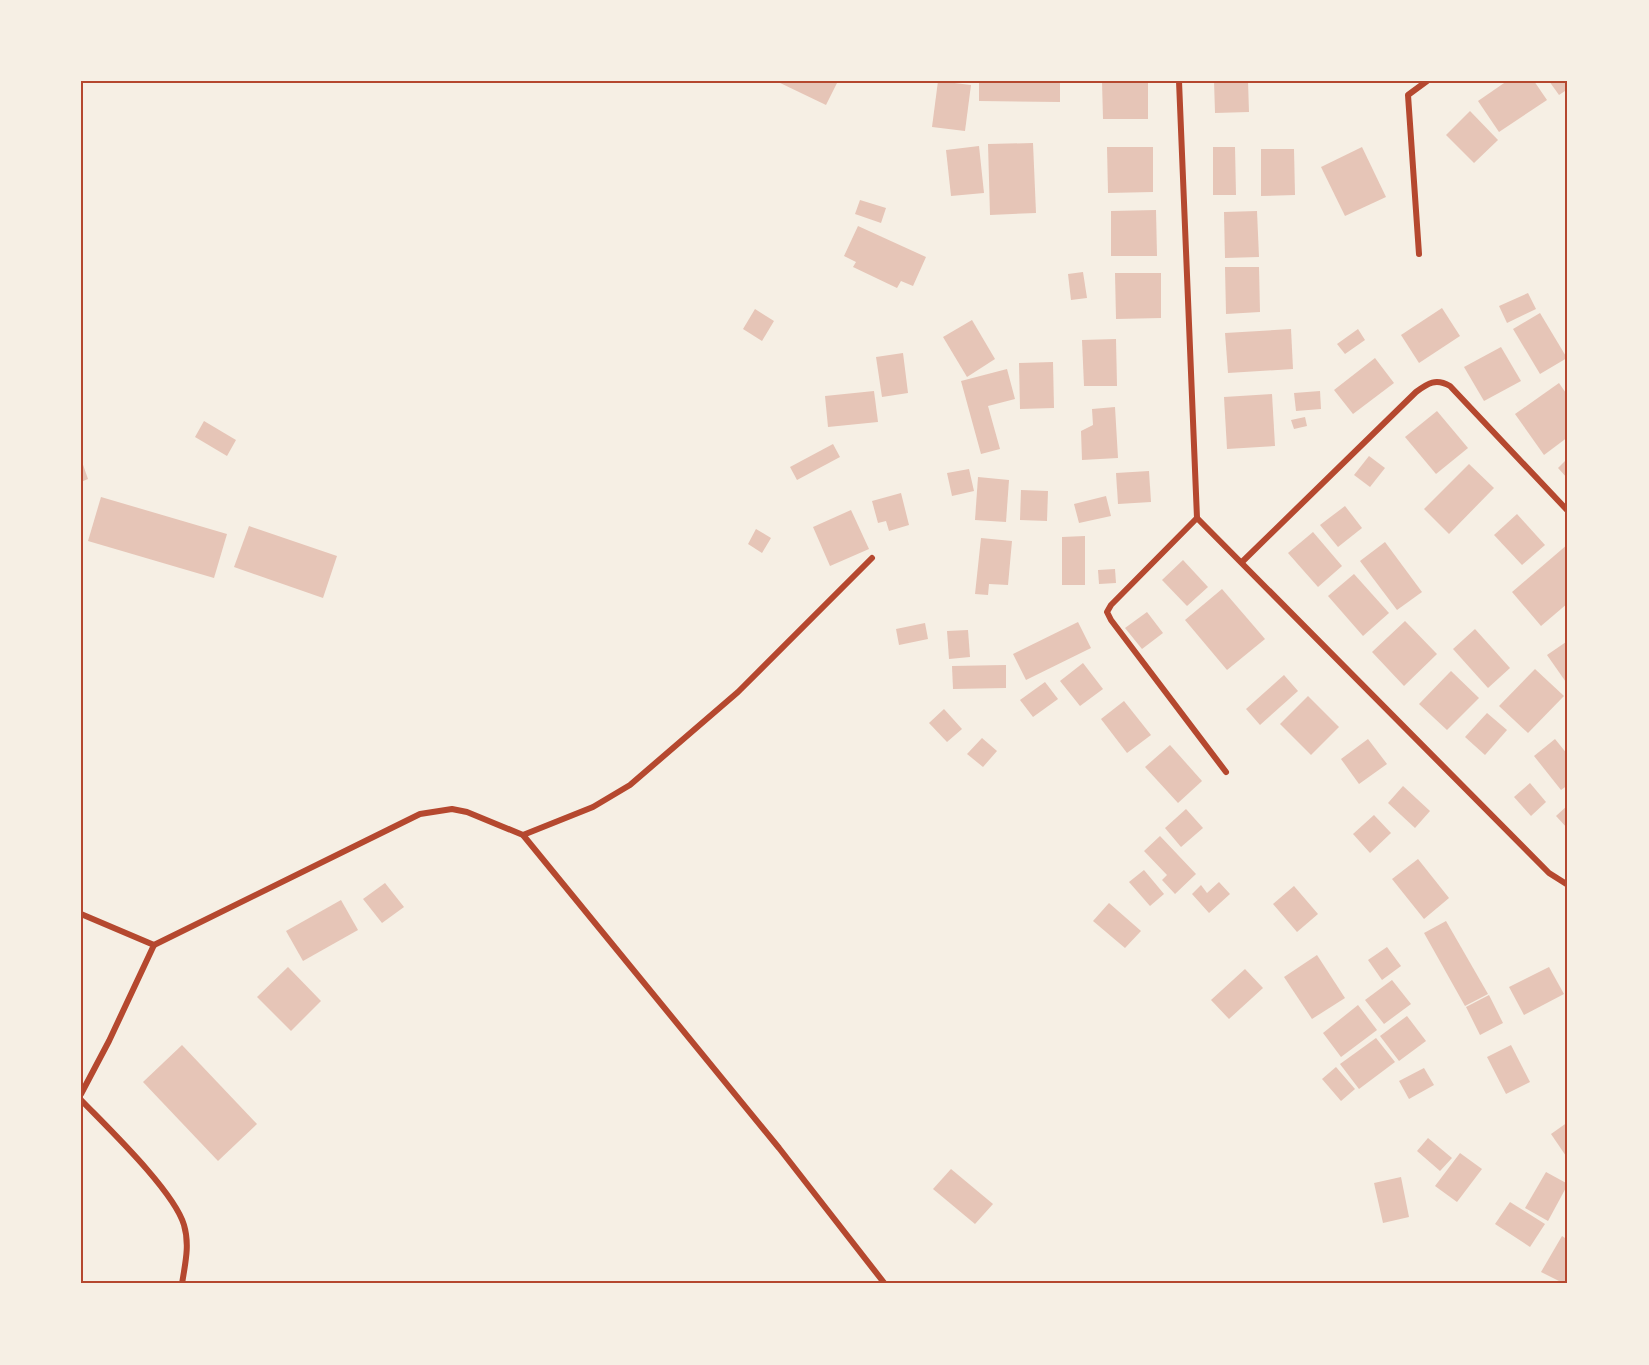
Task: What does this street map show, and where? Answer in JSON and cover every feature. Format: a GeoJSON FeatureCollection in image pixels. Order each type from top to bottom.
{"type":"FeatureCollection","features":[{"type":"Feature","properties":{"kind":"street"},"geometry":{"type":"LineString","coordinates":[[1179,81],[1197,518],[1243,561],[1549,873],[1568,885]]}},
{"type":"Feature","properties":{"kind":"street"},"geometry":{"type":"LineString","coordinates":[[1419,255],[1408,95],[1427,81]]}},
{"type":"Feature","properties":{"kind":"street"},"geometry":{"type":"LineString","coordinates":[[1243,561],[1416,392],[1430,382],[1443,382],[1456,392],[1568,511]]}},
{"type":"Feature","properties":{"kind":"street"},"geometry":{"type":"LineString","coordinates":[[1197,518],[1111,605],[1107,612],[1226,772]]}},
{"type":"Feature","properties":{"kind":"street"},"geometry":{"type":"LineString","coordinates":[[523,835],[593,807],[630,785],[738,692],[872,558]]}},
{"type":"Feature","properties":{"kind":"street"},"geometry":{"type":"LineString","coordinates":[[81,1094],[109,1041],[154,945],[420,814],[452,808],[523,835],[779,1148],[885,1284]]}},
{"type":"Feature","properties":{"kind":"street"},"geometry":{"type":"LineString","coordinates":[[81,914],[154,945]]}},
{"type":"Feature","properties":{"kind":"street"},"geometry":{"type":"LineString","coordinates":[[81,1100],[142,1165],[170,1200],[183,1223],[188,1250],[182,1284]]}},
{"type":"Feature","properties":{"kind":"building"},"geometry":{"type":"Polygon","coordinates":[[[776,81],[838,81],[826,105],[776,81]]]}},
{"type":"Feature","properties":{"kind":"building"},"geometry":{"type":"Polygon","coordinates":[[[938,81],[971,85],[965,131],[932,127],[938,81]]]}},
{"type":"Feature","properties":{"kind":"building"},"geometry":{"type":"Polygon","coordinates":[[[979,81],[1060,81],[1060,102],[979,101],[979,81]]]}},
{"type":"Feature","properties":{"kind":"building"},"geometry":{"type":"Polygon","coordinates":[[[1102,81],[1148,81],[1148,119],[1103,119],[1102,81]]]}},
{"type":"Feature","properties":{"kind":"building"},"geometry":{"type":"Polygon","coordinates":[[[1214,81],[1248,81],[1249,112],[1215,113],[1214,81]]]}},
{"type":"Feature","properties":{"kind":"building"},"geometry":{"type":"Polygon","coordinates":[[[1507,81],[1534,81],[1547,100],[1499,132],[1478,101],[1507,81]]]}},
{"type":"Feature","properties":{"kind":"building"},"geometry":{"type":"Polygon","coordinates":[[[1549,81],[1568,81],[1568,89],[1559,95],[1549,81]]]}},
{"type":"Feature","properties":{"kind":"building"},"geometry":{"type":"Polygon","coordinates":[[[1470,111],[1498,140],[1474,163],[1446,135],[1470,111]]]}},
{"type":"Feature","properties":{"kind":"building"},"geometry":{"type":"Polygon","coordinates":[[[1033,143],[1036,213],[990,215],[988,144],[1033,143]]]}},
{"type":"Feature","properties":{"kind":"building"},"geometry":{"type":"Polygon","coordinates":[[[979,146],[984,193],[951,196],[946,150],[979,146]]]}},
{"type":"Feature","properties":{"kind":"building"},"geometry":{"type":"Polygon","coordinates":[[[1107,147],[1153,147],[1153,192],[1108,193],[1107,147]]]}},
{"type":"Feature","properties":{"kind":"building"},"geometry":{"type":"Polygon","coordinates":[[[1213,147],[1235,147],[1236,195],[1213,195],[1213,147]]]}},
{"type":"Feature","properties":{"kind":"building"},"geometry":{"type":"Polygon","coordinates":[[[1362,147],[1386,197],[1345,216],[1321,167],[1362,147]]]}},
{"type":"Feature","properties":{"kind":"building"},"geometry":{"type":"Polygon","coordinates":[[[1261,149],[1294,149],[1295,195],[1261,196],[1261,149]]]}},
{"type":"Feature","properties":{"kind":"building"},"geometry":{"type":"Polygon","coordinates":[[[860,200],[886,208],[881,223],[855,214],[860,200]]]}},
{"type":"Feature","properties":{"kind":"building"},"geometry":{"type":"Polygon","coordinates":[[[1156,210],[1157,256],[1111,256],[1111,211],[1156,210]]]}},
{"type":"Feature","properties":{"kind":"building"},"geometry":{"type":"Polygon","coordinates":[[[1257,211],[1259,257],[1225,258],[1224,212],[1257,211]]]}},
{"type":"Feature","properties":{"kind":"building"},"geometry":{"type":"Polygon","coordinates":[[[858,226],[926,257],[913,286],[901,281],[897,288],[853,267],[856,262],[844,256],[858,226]]]}},
{"type":"Feature","properties":{"kind":"building"},"geometry":{"type":"Polygon","coordinates":[[[1225,267],[1259,267],[1260,312],[1226,314],[1225,267]]]}},
{"type":"Feature","properties":{"kind":"building"},"geometry":{"type":"Polygon","coordinates":[[[1083,272],[1087,298],[1071,300],[1068,274],[1083,272]]]}},
{"type":"Feature","properties":{"kind":"building"},"geometry":{"type":"Polygon","coordinates":[[[1115,273],[1161,273],[1161,318],[1116,319],[1115,273]]]}},
{"type":"Feature","properties":{"kind":"building"},"geometry":{"type":"Polygon","coordinates":[[[1528,293],[1536,309],[1507,323],[1499,306],[1528,293]]]}},
{"type":"Feature","properties":{"kind":"building"},"geometry":{"type":"Polygon","coordinates":[[[1442,308],[1460,336],[1419,363],[1401,335],[1442,308]]]}},
{"type":"Feature","properties":{"kind":"building"},"geometry":{"type":"Polygon","coordinates":[[[755,309],[774,321],[762,341],[743,329],[755,309]]]}},
{"type":"Feature","properties":{"kind":"building"},"geometry":{"type":"Polygon","coordinates":[[[1540,313],[1567,358],[1540,374],[1513,329],[1540,313]]]}},
{"type":"Feature","properties":{"kind":"building"},"geometry":{"type":"Polygon","coordinates":[[[972,320],[995,359],[967,377],[943,337],[972,320]]]}},
{"type":"Feature","properties":{"kind":"building"},"geometry":{"type":"Polygon","coordinates":[[[1291,329],[1293,369],[1228,373],[1225,333],[1291,329]]]}},
{"type":"Feature","properties":{"kind":"building"},"geometry":{"type":"Polygon","coordinates":[[[1358,329],[1365,340],[1345,354],[1337,344],[1358,329]]]}},
{"type":"Feature","properties":{"kind":"building"},"geometry":{"type":"Polygon","coordinates":[[[1116,339],[1117,386],[1084,386],[1082,340],[1116,339]]]}},
{"type":"Feature","properties":{"kind":"building"},"geometry":{"type":"Polygon","coordinates":[[[1501,347],[1521,381],[1484,401],[1464,367],[1501,347]]]}},
{"type":"Feature","properties":{"kind":"building"},"geometry":{"type":"Polygon","coordinates":[[[903,353],[908,393],[882,397],[876,357],[903,353]]]}},
{"type":"Feature","properties":{"kind":"building"},"geometry":{"type":"Polygon","coordinates":[[[1375,358],[1394,383],[1353,414],[1334,390],[1375,358]]]}},
{"type":"Feature","properties":{"kind":"building"},"geometry":{"type":"Polygon","coordinates":[[[1053,362],[1054,408],[1020,409],[1019,363],[1053,362]]]}},
{"type":"Feature","properties":{"kind":"building"},"geometry":{"type":"Polygon","coordinates":[[[1007,369],[1015,399],[988,406],[1000,449],[981,454],[961,381],[1007,369]]]}},
{"type":"Feature","properties":{"kind":"building"},"geometry":{"type":"Polygon","coordinates":[[[1559,383],[1568,396],[1568,437],[1544,455],[1515,414],[1559,383]]]}},
{"type":"Feature","properties":{"kind":"building"},"geometry":{"type":"Polygon","coordinates":[[[874,391],[878,422],[828,427],[825,396],[874,391]]]}},
{"type":"Feature","properties":{"kind":"building"},"geometry":{"type":"Polygon","coordinates":[[[1320,391],[1321,409],[1296,411],[1294,393],[1320,391]]]}},
{"type":"Feature","properties":{"kind":"building"},"geometry":{"type":"Polygon","coordinates":[[[1272,394],[1275,446],[1227,449],[1224,397],[1272,394]]]}},
{"type":"Feature","properties":{"kind":"building"},"geometry":{"type":"Polygon","coordinates":[[[1115,407],[1118,458],[1082,460],[1081,431],[1093,425],[1092,409],[1115,407]]]}},
{"type":"Feature","properties":{"kind":"building"},"geometry":{"type":"Polygon","coordinates":[[[1437,411],[1468,448],[1436,474],[1405,437],[1437,411]]]}},
{"type":"Feature","properties":{"kind":"building"},"geometry":{"type":"Polygon","coordinates":[[[1305,417],[1307,426],[1294,429],[1291,420],[1305,417]]]}},
{"type":"Feature","properties":{"kind":"building"},"geometry":{"type":"Polygon","coordinates":[[[204,421],[236,440],[227,456],[195,437],[204,421]]]}},
{"type":"Feature","properties":{"kind":"building"},"geometry":{"type":"Polygon","coordinates":[[[833,444],[840,457],[797,480],[790,467],[833,444]]]}},
{"type":"Feature","properties":{"kind":"building"},"geometry":{"type":"Polygon","coordinates":[[[1369,456],[1385,468],[1370,487],[1354,475],[1369,456]]]}},
{"type":"Feature","properties":{"kind":"building"},"geometry":{"type":"Polygon","coordinates":[[[1568,458],[1568,479],[1558,468],[1568,458]]]}},
{"type":"Feature","properties":{"kind":"building"},"geometry":{"type":"Polygon","coordinates":[[[81,459],[88,479],[81,482],[81,459]]]}},
{"type":"Feature","properties":{"kind":"building"},"geometry":{"type":"Polygon","coordinates":[[[1469,464],[1494,488],[1449,534],[1424,509],[1469,464]]]}},
{"type":"Feature","properties":{"kind":"building"},"geometry":{"type":"Polygon","coordinates":[[[969,469],[974,491],[952,496],[947,473],[969,469]]]}},
{"type":"Feature","properties":{"kind":"building"},"geometry":{"type":"Polygon","coordinates":[[[1149,471],[1151,502],[1118,504],[1116,473],[1149,471]]]}},
{"type":"Feature","properties":{"kind":"building"},"geometry":{"type":"Polygon","coordinates":[[[978,477],[1009,480],[1006,522],[975,520],[978,477]]]}},
{"type":"Feature","properties":{"kind":"building"},"geometry":{"type":"Polygon","coordinates":[[[1021,490],[1048,491],[1047,521],[1020,520],[1021,490]]]}},
{"type":"Feature","properties":{"kind":"building"},"geometry":{"type":"Polygon","coordinates":[[[901,493],[909,525],[889,531],[886,521],[878,523],[872,501],[901,493]]]}},
{"type":"Feature","properties":{"kind":"building"},"geometry":{"type":"Polygon","coordinates":[[[1106,496],[1111,516],[1079,523],[1074,504],[1106,496]]]}},
{"type":"Feature","properties":{"kind":"building"},"geometry":{"type":"Polygon","coordinates":[[[101,497],[227,534],[214,578],[88,541],[101,497]]]}},
{"type":"Feature","properties":{"kind":"building"},"geometry":{"type":"Polygon","coordinates":[[[1345,506],[1362,528],[1338,547],[1320,525],[1345,506]]]}},
{"type":"Feature","properties":{"kind":"building"},"geometry":{"type":"Polygon","coordinates":[[[851,510],[869,549],[830,566],[813,527],[851,510]]]}},
{"type":"Feature","properties":{"kind":"building"},"geometry":{"type":"Polygon","coordinates":[[[1517,514],[1545,545],[1522,565],[1494,535],[1517,514]]]}},
{"type":"Feature","properties":{"kind":"building"},"geometry":{"type":"Polygon","coordinates":[[[249,526],[337,556],[323,598],[234,567],[249,526]]]}},
{"type":"Feature","properties":{"kind":"building"},"geometry":{"type":"Polygon","coordinates":[[[756,529],[771,538],[762,553],[748,544],[756,529]]]}},
{"type":"Feature","properties":{"kind":"building"},"geometry":{"type":"Polygon","coordinates":[[[1313,532],[1342,566],[1318,587],[1288,553],[1313,532]]]}},
{"type":"Feature","properties":{"kind":"building"},"geometry":{"type":"Polygon","coordinates":[[[1085,536],[1085,585],[1062,585],[1062,537],[1085,536]]]}},
{"type":"Feature","properties":{"kind":"building"},"geometry":{"type":"Polygon","coordinates":[[[981,538],[1012,541],[1008,585],[989,584],[988,595],[975,594],[981,538]]]}},
{"type":"Feature","properties":{"kind":"building"},"geometry":{"type":"Polygon","coordinates":[[[1385,542],[1422,592],[1397,610],[1360,561],[1385,542]]]}},
{"type":"Feature","properties":{"kind":"building"},"geometry":{"type":"Polygon","coordinates":[[[1568,544],[1568,603],[1541,626],[1512,592],[1568,544]]]}},
{"type":"Feature","properties":{"kind":"building"},"geometry":{"type":"Polygon","coordinates":[[[1183,560],[1208,587],[1187,606],[1162,580],[1183,560]]]}},
{"type":"Feature","properties":{"kind":"building"},"geometry":{"type":"Polygon","coordinates":[[[1115,569],[1116,583],[1099,584],[1098,570],[1115,569]]]}},
{"type":"Feature","properties":{"kind":"building"},"geometry":{"type":"Polygon","coordinates":[[[1354,574],[1389,613],[1363,636],[1328,596],[1354,574]]]}},
{"type":"Feature","properties":{"kind":"building"},"geometry":{"type":"Polygon","coordinates":[[[1222,589],[1265,639],[1227,670],[1185,620],[1222,589]]]}},
{"type":"Feature","properties":{"kind":"building"},"geometry":{"type":"Polygon","coordinates":[[[1147,612],[1163,633],[1142,649],[1125,628],[1147,612]]]}},
{"type":"Feature","properties":{"kind":"building"},"geometry":{"type":"Polygon","coordinates":[[[1405,621],[1437,654],[1404,686],[1372,652],[1405,621]]]}},
{"type":"Feature","properties":{"kind":"building"},"geometry":{"type":"Polygon","coordinates":[[[1078,622],[1091,648],[1026,680],[1013,654],[1078,622]]]}},
{"type":"Feature","properties":{"kind":"building"},"geometry":{"type":"Polygon","coordinates":[[[925,623],[928,639],[899,645],[896,629],[925,623]]]}},
{"type":"Feature","properties":{"kind":"building"},"geometry":{"type":"Polygon","coordinates":[[[1475,629],[1510,668],[1488,688],[1453,649],[1475,629]]]}},
{"type":"Feature","properties":{"kind":"building"},"geometry":{"type":"Polygon","coordinates":[[[968,630],[970,657],[949,659],[947,631],[968,630]]]}},
{"type":"Feature","properties":{"kind":"building"},"geometry":{"type":"Polygon","coordinates":[[[1566,642],[1568,645],[1568,685],[1547,655],[1566,642]]]}},
{"type":"Feature","properties":{"kind":"building"},"geometry":{"type":"Polygon","coordinates":[[[1083,663],[1103,689],[1080,706],[1060,681],[1083,663]]]}},
{"type":"Feature","properties":{"kind":"building"},"geometry":{"type":"Polygon","coordinates":[[[1006,665],[1006,688],[953,689],[952,666],[1006,665]]]}},
{"type":"Feature","properties":{"kind":"building"},"geometry":{"type":"Polygon","coordinates":[[[1535,669],[1564,696],[1528,733],[1499,706],[1535,669]]]}},
{"type":"Feature","properties":{"kind":"building"},"geometry":{"type":"Polygon","coordinates":[[[1451,671],[1479,698],[1447,730],[1419,704],[1451,671]]]}},
{"type":"Feature","properties":{"kind":"building"},"geometry":{"type":"Polygon","coordinates":[[[1284,675],[1298,691],[1260,725],[1246,709],[1284,675]]]}},
{"type":"Feature","properties":{"kind":"building"},"geometry":{"type":"Polygon","coordinates":[[[1045,682],[1058,699],[1033,717],[1020,700],[1045,682]]]}},
{"type":"Feature","properties":{"kind":"building"},"geometry":{"type":"Polygon","coordinates":[[[1308,696],[1339,727],[1311,755],[1280,724],[1308,696]]]}},
{"type":"Feature","properties":{"kind":"building"},"geometry":{"type":"Polygon","coordinates":[[[1124,701],[1151,735],[1127,753],[1101,719],[1124,701]]]}},
{"type":"Feature","properties":{"kind":"building"},"geometry":{"type":"Polygon","coordinates":[[[944,709],[962,729],[947,742],[929,723],[944,709]]]}},
{"type":"Feature","properties":{"kind":"building"},"geometry":{"type":"Polygon","coordinates":[[[1487,713],[1507,730],[1485,755],[1465,737],[1487,713]]]}},
{"type":"Feature","properties":{"kind":"building"},"geometry":{"type":"Polygon","coordinates":[[[982,738],[997,751],[983,767],[967,754],[982,738]]]}},
{"type":"Feature","properties":{"kind":"building"},"geometry":{"type":"Polygon","coordinates":[[[1368,739],[1387,764],[1359,784],[1341,759],[1368,739]]]}},
{"type":"Feature","properties":{"kind":"building"},"geometry":{"type":"Polygon","coordinates":[[[1555,739],[1568,755],[1568,785],[1561,790],[1534,756],[1555,739]]]}},
{"type":"Feature","properties":{"kind":"building"},"geometry":{"type":"Polygon","coordinates":[[[1170,745],[1202,781],[1178,803],[1145,767],[1170,745]]]}},
{"type":"Feature","properties":{"kind":"building"},"geometry":{"type":"Polygon","coordinates":[[[1530,783],[1546,802],[1531,816],[1514,797],[1530,783]]]}},
{"type":"Feature","properties":{"kind":"building"},"geometry":{"type":"Polygon","coordinates":[[[1403,786],[1430,811],[1415,828],[1388,803],[1403,786]]]}},
{"type":"Feature","properties":{"kind":"building"},"geometry":{"type":"Polygon","coordinates":[[[1568,805],[1568,829],[1556,816],[1568,805]]]}},
{"type":"Feature","properties":{"kind":"building"},"geometry":{"type":"Polygon","coordinates":[[[1186,809],[1203,828],[1181,847],[1165,828],[1186,809]]]}},
{"type":"Feature","properties":{"kind":"building"},"geometry":{"type":"Polygon","coordinates":[[[1374,815],[1391,833],[1370,853],[1353,834],[1374,815]]]}},
{"type":"Feature","properties":{"kind":"building"},"geometry":{"type":"Polygon","coordinates":[[[1160,836],[1196,874],[1175,894],[1162,880],[1167,875],[1144,851],[1160,836]]]}},
{"type":"Feature","properties":{"kind":"building"},"geometry":{"type":"Polygon","coordinates":[[[1418,859],[1449,898],[1424,919],[1392,879],[1418,859]]]}},
{"type":"Feature","properties":{"kind":"building"},"geometry":{"type":"Polygon","coordinates":[[[1144,870],[1164,894],[1150,906],[1129,882],[1144,870]]]}},
{"type":"Feature","properties":{"kind":"building"},"geometry":{"type":"Polygon","coordinates":[[[1219,882],[1230,894],[1209,913],[1192,894],[1201,885],[1207,893],[1219,882]]]}},
{"type":"Feature","properties":{"kind":"building"},"geometry":{"type":"Polygon","coordinates":[[[385,883],[404,907],[382,923],[363,899],[385,883]]]}},
{"type":"Feature","properties":{"kind":"building"},"geometry":{"type":"Polygon","coordinates":[[[1294,886],[1318,914],[1297,932],[1273,904],[1294,886]]]}},
{"type":"Feature","properties":{"kind":"building"},"geometry":{"type":"Polygon","coordinates":[[[341,900],[358,930],[303,961],[286,931],[341,900]]]}},
{"type":"Feature","properties":{"kind":"building"},"geometry":{"type":"Polygon","coordinates":[[[1109,903],[1141,931],[1125,948],[1093,921],[1109,903]]]}},
{"type":"Feature","properties":{"kind":"building"},"geometry":{"type":"Polygon","coordinates":[[[1446,921],[1488,994],[1465,1006],[1424,933],[1446,921]]]}},
{"type":"Feature","properties":{"kind":"building"},"geometry":{"type":"Polygon","coordinates":[[[1387,947],[1401,966],[1382,980],[1368,960],[1387,947]]]}},
{"type":"Feature","properties":{"kind":"building"},"geometry":{"type":"Polygon","coordinates":[[[1317,955],[1345,998],[1312,1019],[1284,977],[1317,955]]]}},
{"type":"Feature","properties":{"kind":"building"},"geometry":{"type":"Polygon","coordinates":[[[288,967],[321,1001],[291,1031],[257,997],[288,967]]]}},
{"type":"Feature","properties":{"kind":"building"},"geometry":{"type":"Polygon","coordinates":[[[1549,967],[1564,994],[1524,1015],[1509,987],[1549,967]]]}},
{"type":"Feature","properties":{"kind":"building"},"geometry":{"type":"Polygon","coordinates":[[[1245,969],[1263,988],[1229,1019],[1211,1000],[1245,969]]]}},
{"type":"Feature","properties":{"kind":"building"},"geometry":{"type":"Polygon","coordinates":[[[1392,980],[1411,1004],[1384,1024],[1365,1000],[1392,980]]]}},
{"type":"Feature","properties":{"kind":"building"},"geometry":{"type":"Polygon","coordinates":[[[1489,995],[1503,1023],[1480,1035],[1466,1007],[1489,995]]]}},
{"type":"Feature","properties":{"kind":"building"},"geometry":{"type":"Polygon","coordinates":[[[1358,1005],[1377,1030],[1341,1057],[1323,1033],[1358,1005]]]}},
{"type":"Feature","properties":{"kind":"building"},"geometry":{"type":"Polygon","coordinates":[[[1407,1016],[1426,1041],[1399,1061],[1380,1036],[1407,1016]]]}},
{"type":"Feature","properties":{"kind":"building"},"geometry":{"type":"Polygon","coordinates":[[[1376,1038],[1395,1062],[1359,1089],[1340,1064],[1376,1038]]]}},
{"type":"Feature","properties":{"kind":"building"},"geometry":{"type":"Polygon","coordinates":[[[182,1045],[257,1124],[218,1161],[143,1082],[182,1045]]]}},
{"type":"Feature","properties":{"kind":"building"},"geometry":{"type":"Polygon","coordinates":[[[1511,1045],[1530,1082],[1506,1094],[1487,1057],[1511,1045]]]}},
{"type":"Feature","properties":{"kind":"building"},"geometry":{"type":"Polygon","coordinates":[[[1336,1067],[1355,1089],[1341,1101],[1322,1079],[1336,1067]]]}},
{"type":"Feature","properties":{"kind":"building"},"geometry":{"type":"Polygon","coordinates":[[[1424,1068],[1434,1085],[1409,1099],[1399,1081],[1424,1068]]]}},
{"type":"Feature","properties":{"kind":"building"},"geometry":{"type":"Polygon","coordinates":[[[1568,1122],[1568,1159],[1551,1134],[1568,1122]]]}},
{"type":"Feature","properties":{"kind":"building"},"geometry":{"type":"Polygon","coordinates":[[[1428,1138],[1452,1158],[1440,1171],[1417,1151],[1428,1138]]]}},
{"type":"Feature","properties":{"kind":"building"},"geometry":{"type":"Polygon","coordinates":[[[1460,1153],[1482,1169],[1457,1202],[1435,1186],[1460,1153]]]}},
{"type":"Feature","properties":{"kind":"building"},"geometry":{"type":"Polygon","coordinates":[[[951,1169],[993,1204],[975,1224],[933,1189],[951,1169]]]}},
{"type":"Feature","properties":{"kind":"building"},"geometry":{"type":"Polygon","coordinates":[[[1546,1172],[1568,1184],[1548,1221],[1525,1208],[1546,1172]]]}},
{"type":"Feature","properties":{"kind":"building"},"geometry":{"type":"Polygon","coordinates":[[[1401,1177],[1409,1217],[1383,1223],[1374,1183],[1401,1177]]]}},
{"type":"Feature","properties":{"kind":"building"},"geometry":{"type":"Polygon","coordinates":[[[1510,1202],[1545,1224],[1530,1247],[1495,1224],[1510,1202]]]}},
{"type":"Feature","properties":{"kind":"building"},"geometry":{"type":"Polygon","coordinates":[[[1562,1236],[1568,1240],[1568,1278],[1565,1284],[1541,1272],[1562,1236]]]}}]}
